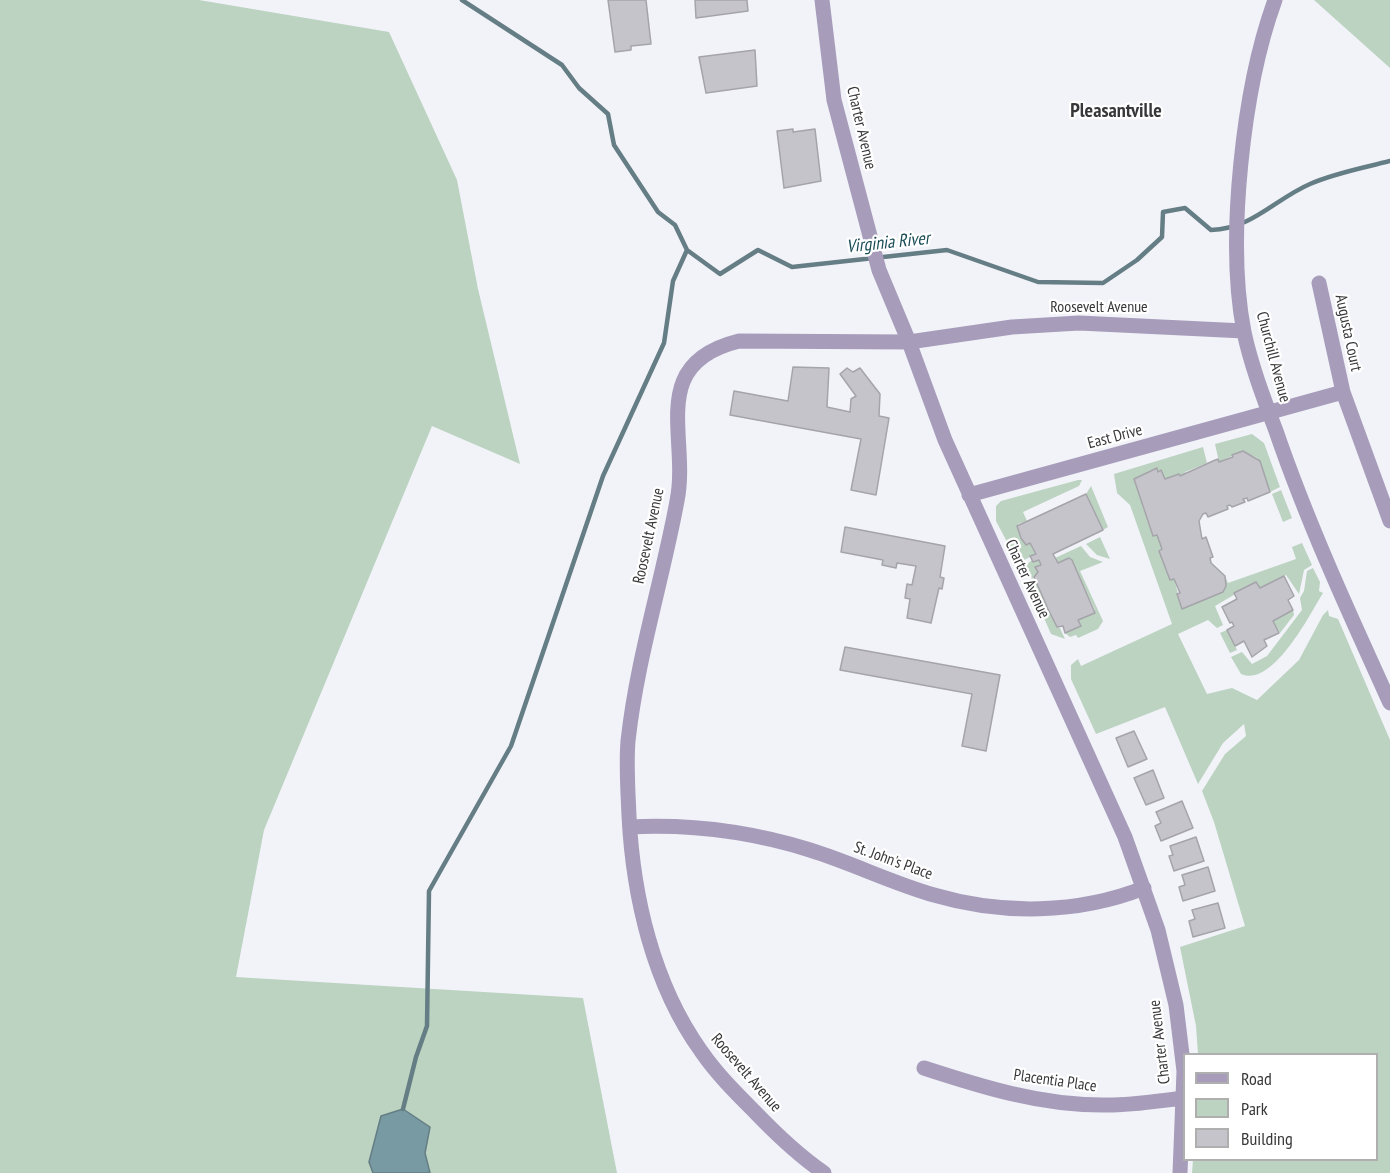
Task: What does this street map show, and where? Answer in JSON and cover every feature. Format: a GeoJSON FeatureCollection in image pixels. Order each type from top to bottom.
{"type":"FeatureCollection","features":[{"type":"Feature","properties":{"kind":"street","name":"Charter Avenue"},"geometry":{"type":"LineString","coordinates":[[822,0],[834,100],[872,250],[945,440],[1120,827],[1144,888],[1158,930],[1176,1005],[1183,1086]]}},
{"type":"Feature","properties":{"kind":"street","name":"Churchill Avenue"},"geometry":{"type":"LineString","coordinates":[[1275,0],[1258,60],[1242,151],[1238,241],[1244,331],[1269,413],[1316,539],[1390,703]]}},
{"type":"Feature","properties":{"kind":"street","name":"Augusta Court"},"geometry":{"type":"LineString","coordinates":[[1319,283],[1343,392],[1390,521]]}},
{"type":"Feature","properties":{"kind":"street","name":"Roosevelt Avenue"},"geometry":{"type":"LineString","coordinates":[[824,1173],[776,1134],[732,1089],[700,1051],[674,1005],[647,934],[632,869],[628,743],[639,664],[678,498],[676,412],[683,380],[705,353],[715,346],[739,341],[909,342],[1012,327],[1079,323],[1244,331]]}},
{"type":"Feature","properties":{"kind":"street","name":"Augusta Court"},"geometry":{"type":"LineString","coordinates":[[1269,413],[1343,392]]}},
{"type":"Feature","properties":{"kind":"street","name":"East Drive"},"geometry":{"type":"LineString","coordinates":[[969,495],[1269,413]]}},
{"type":"Feature","properties":{"kind":"street","name":"St. John's Place"},"geometry":{"type":"LineString","coordinates":[[630,827],[660,825],[718,830],[770,840],[809,849],[934,895],[977,905],[1066,908],[1115,899],[1144,888]]}},
{"type":"Feature","properties":{"kind":"street","name":"Placentia Place"},"geometry":{"type":"LineString","coordinates":[[924,1068],[989,1089],[1072,1104],[1104,1106],[1183,1098]]}},
{"type":"Feature","properties":{"kind":"street","name":"Charter Avenue"},"geometry":{"type":"LineString","coordinates":[[1179,1173],[1183,1113]]}},
{"type":"Feature","properties":{"kind":"green space"},"geometry":{"type":"Polygon","coordinates":[[[0,0],[199,0],[389,32],[457,180],[478,289],[520,464],[432,426],[264,830],[236,977],[583,998],[617,1173],[0,1173],[0,0]]]}},
{"type":"Feature","properties":{"kind":"green space"},"geometry":{"type":"Polygon","coordinates":[[[1314,0],[1390,0],[1390,68],[1314,0]]]}},
{"type":"Feature","properties":{"kind":"green space"},"geometry":{"type":"Polygon","coordinates":[[[1252,434],[1264,443],[1280,487],[1270,492],[1257,458],[1243,451],[1219,462],[1215,444],[1252,434]]]}},
{"type":"Feature","properties":{"kind":"green space"},"geometry":{"type":"Polygon","coordinates":[[[1203,447],[1207,463],[1185,472],[1186,474],[1165,479],[1157,468],[1147,472],[1142,505],[1153,536],[1157,535],[1162,549],[1159,551],[1170,580],[1174,579],[1182,608],[1223,592],[1226,586],[1225,576],[1228,583],[1296,559],[1292,547],[1302,543],[1312,565],[1304,570],[1299,594],[1286,575],[1260,588],[1256,582],[1215,606],[1223,625],[1217,628],[1208,620],[1178,634],[1207,694],[1232,688],[1257,700],[1299,660],[1323,615],[1328,610],[1329,616],[1338,619],[1390,740],[1390,1173],[1192,1173],[1193,1161],[1378,1161],[1378,1053],[1198,1053],[1196,1026],[1180,947],[1245,926],[1214,822],[1202,791],[1225,754],[1246,736],[1244,724],[1223,743],[1198,784],[1165,707],[1096,734],[1071,679],[1071,665],[1078,659],[1081,666],[1172,624],[1130,505],[1117,493],[1114,474],[1203,447]]]}},
{"type":"Feature","properties":{"kind":"green space"},"geometry":{"type":"Polygon","coordinates":[[[1082,480],[1079,486],[1023,512],[1027,521],[1018,524],[1020,534],[1026,545],[1030,543],[1036,554],[1022,561],[1024,574],[996,521],[996,506],[1001,501],[1082,480]]]}},
{"type":"Feature","properties":{"kind":"green space"},"geometry":{"type":"Polygon","coordinates":[[[1091,486],[1108,527],[1103,530],[1086,494],[1091,486]]]}},
{"type":"Feature","properties":{"kind":"green space"},"geometry":{"type":"Polygon","coordinates":[[[1281,490],[1292,518],[1283,522],[1272,494],[1281,490]]]}},
{"type":"Feature","properties":{"kind":"green space"},"geometry":{"type":"Polygon","coordinates":[[[1100,537],[1110,559],[1097,555],[1086,544],[1100,537]]]}},
{"type":"Feature","properties":{"kind":"green space"},"geometry":{"type":"Polygon","coordinates":[[[1081,546],[1090,557],[1103,562],[1080,571],[1103,621],[1098,629],[1078,638],[1076,635],[1070,637],[1065,633],[1081,626],[1078,620],[1095,610],[1080,579],[1058,563],[1055,558],[1081,546]]]}},
{"type":"Feature","properties":{"kind":"green space"},"geometry":{"type":"Polygon","coordinates":[[[1032,560],[1039,560],[1041,565],[1035,567],[1038,572],[1032,579],[1026,565],[1032,560]]]}},
{"type":"Feature","properties":{"kind":"green space"},"geometry":{"type":"Polygon","coordinates":[[[1313,568],[1320,582],[1319,591],[1323,593],[1300,632],[1278,660],[1265,670],[1253,675],[1241,674],[1231,657],[1242,652],[1252,664],[1267,656],[1302,610],[1300,598],[1304,591],[1307,571],[1313,568]]]}},
{"type":"Feature","properties":{"kind":"green space"},"geometry":{"type":"Polygon","coordinates":[[[1036,581],[1065,639],[1051,634],[1029,584],[1036,581]]]}},
{"type":"Feature","properties":{"kind":"green space"},"geometry":{"type":"Polygon","coordinates":[[[1293,610],[1294,615],[1280,633],[1273,621],[1293,610]]]}},
{"type":"Feature","properties":{"kind":"green space"},"geometry":{"type":"Polygon","coordinates":[[[1227,630],[1237,650],[1230,653],[1220,633],[1227,630]]]}},
{"type":"Feature","properties":{"kind":"water"},"geometry":{"type":"Polygon","coordinates":[[[403,1109],[430,1127],[425,1153],[430,1173],[373,1173],[369,1162],[381,1116],[403,1109]]]}},
{"type":"Feature","properties":{"kind":"building"},"geometry":{"type":"Polygon","coordinates":[[[608,0],[646,0],[651,44],[631,46],[631,50],[615,52],[608,0]]]}},
{"type":"Feature","properties":{"kind":"building"},"geometry":{"type":"Polygon","coordinates":[[[695,0],[747,0],[748,11],[696,18],[695,0]]]}},
{"type":"Feature","properties":{"kind":"building"},"geometry":{"type":"Polygon","coordinates":[[[755,50],[757,86],[706,93],[699,57],[755,50]]]}},
{"type":"Feature","properties":{"kind":"building"},"geometry":{"type":"Polygon","coordinates":[[[793,129],[793,132],[815,129],[821,181],[784,188],[777,131],[793,129]]]}},
{"type":"Feature","properties":{"kind":"building"},"geometry":{"type":"Polygon","coordinates":[[[793,367],[829,368],[827,407],[850,412],[851,399],[856,396],[840,374],[847,368],[853,372],[860,368],[880,394],[879,416],[889,418],[876,495],[851,490],[861,439],[730,415],[734,391],[788,401],[793,367]]]}},
{"type":"Feature","properties":{"kind":"building"},"geometry":{"type":"Polygon","coordinates":[[[1243,451],[1260,461],[1270,492],[1248,501],[1247,498],[1243,499],[1245,502],[1232,507],[1227,506],[1228,509],[1208,517],[1206,513],[1203,514],[1199,521],[1202,539],[1206,537],[1213,557],[1210,558],[1211,563],[1225,576],[1226,586],[1223,592],[1182,609],[1177,594],[1180,593],[1174,579],[1170,580],[1159,551],[1162,549],[1157,535],[1153,536],[1134,479],[1157,468],[1158,472],[1161,470],[1165,479],[1179,474],[1180,476],[1218,459],[1219,462],[1233,457],[1232,455],[1243,451]]]}},
{"type":"Feature","properties":{"kind":"building"},"geometry":{"type":"Polygon","coordinates":[[[1086,494],[1103,530],[1053,554],[1058,563],[1069,558],[1072,560],[1095,613],[1078,620],[1081,626],[1065,633],[1063,626],[1057,627],[1034,577],[1038,572],[1035,567],[1041,565],[1039,560],[1033,562],[1030,556],[1036,554],[1030,543],[1026,545],[1021,538],[1017,526],[1086,494]]]}},
{"type":"Feature","properties":{"kind":"building"},"geometry":{"type":"Polygon","coordinates":[[[845,527],[945,546],[940,577],[944,578],[942,589],[939,588],[931,623],[907,618],[910,599],[905,598],[907,584],[912,585],[916,566],[897,563],[896,568],[882,565],[883,560],[841,552],[845,527]]]}},
{"type":"Feature","properties":{"kind":"building"},"geometry":{"type":"Polygon","coordinates":[[[1284,576],[1294,596],[1288,600],[1293,610],[1273,621],[1279,633],[1264,640],[1267,646],[1252,657],[1244,641],[1235,646],[1227,630],[1234,626],[1222,607],[1237,599],[1234,593],[1256,582],[1260,588],[1284,576]]]}},
{"type":"Feature","properties":{"kind":"building"},"geometry":{"type":"Polygon","coordinates":[[[845,647],[1000,675],[986,751],[962,746],[972,694],[840,670],[845,647]]]}},
{"type":"Feature","properties":{"kind":"building"},"geometry":{"type":"Polygon","coordinates":[[[1134,731],[1147,759],[1128,767],[1116,738],[1134,731]]]}},
{"type":"Feature","properties":{"kind":"building"},"geometry":{"type":"Polygon","coordinates":[[[1153,770],[1164,798],[1146,805],[1134,778],[1153,770]]]}},
{"type":"Feature","properties":{"kind":"building"},"geometry":{"type":"Polygon","coordinates":[[[1182,801],[1193,828],[1161,841],[1155,826],[1161,823],[1156,812],[1182,801]]]}},
{"type":"Feature","properties":{"kind":"building"},"geometry":{"type":"Polygon","coordinates":[[[1196,837],[1204,861],[1174,871],[1169,856],[1173,855],[1170,846],[1196,837]]]}},
{"type":"Feature","properties":{"kind":"building"},"geometry":{"type":"Polygon","coordinates":[[[1208,867],[1215,891],[1183,901],[1179,887],[1185,885],[1182,875],[1208,867]]]}},
{"type":"Feature","properties":{"kind":"building"},"geometry":{"type":"Polygon","coordinates":[[[1218,903],[1225,928],[1193,937],[1189,921],[1195,919],[1192,910],[1218,903]]]}},
{"type":"Feature","properties":{"kind":"waterway","name":"Virginia River"},"geometry":{"type":"LineString","coordinates":[[462,0],[562,65],[579,88],[608,114],[614,145],[658,212],[675,225],[687,250],[720,274],[758,250],[792,267],[947,250],[1038,282],[1103,283],[1137,260],[1162,237],[1163,212],[1185,208],[1211,230],[1226,228],[1251,219],[1310,184],[1390,161]]}},
{"type":"Feature","properties":{"kind":"waterway"},"geometry":{"type":"LineString","coordinates":[[403,1109],[416,1057],[427,1026],[429,891],[511,746],[603,476],[664,343],[673,281],[687,250]]}},
{"type":"Feature","properties":{"kind":"district","name":"Pleasantville"},"geometry":{"type":"Point","coordinates":[1116,111]}}]}
